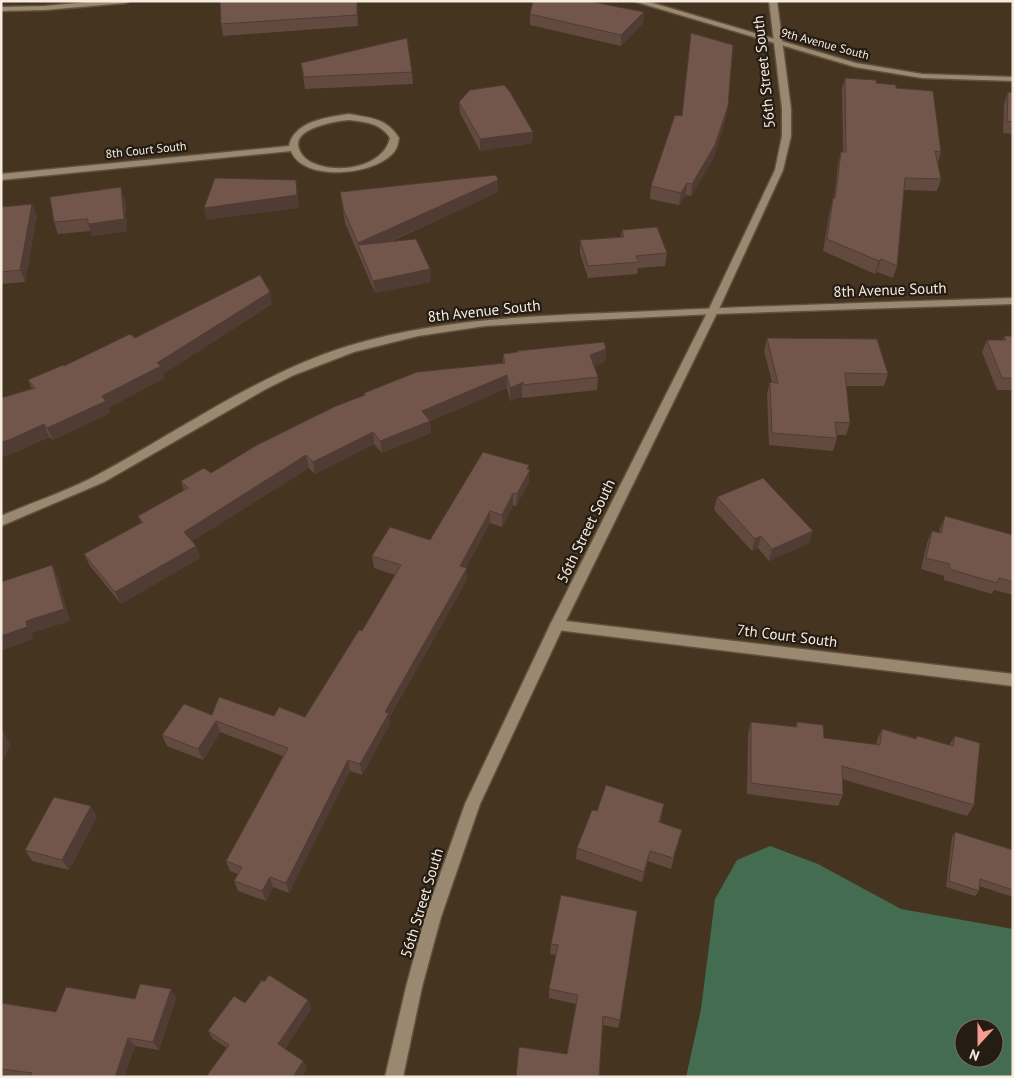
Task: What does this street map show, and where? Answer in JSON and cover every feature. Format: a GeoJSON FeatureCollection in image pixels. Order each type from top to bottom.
{"type":"FeatureCollection","features":[{"type":"Feature","properties":{"kind":"street"},"geometry":{"type":"LineString","coordinates":[[1,9],[45,8],[126,1]]}},
{"type":"Feature","properties":{"kind":"street","name":"9th Avenue South"},"geometry":{"type":"LineString","coordinates":[[637,1],[836,60],[897,72],[948,78],[1013,79]]}},
{"type":"Feature","properties":{"kind":"street","name":"56th Street South"},"geometry":{"type":"LineString","coordinates":[[394,1077],[414,987],[454,853],[493,759],[713,311],[779,170],[785,146],[787,124],[773,1]]}},
{"type":"Feature","properties":{"kind":"street"},"geometry":{"type":"LineString","coordinates":[[349,117],[372,120],[382,124],[389,129],[395,141],[394,148],[382,160],[360,168],[347,170],[328,169],[311,165],[302,160],[294,148],[294,142],[305,129],[324,120],[349,117]]}},
{"type":"Feature","properties":{"kind":"street","name":"8th Court South"},"geometry":{"type":"LineString","coordinates":[[1,177],[294,148]]}},
{"type":"Feature","properties":{"kind":"street","name":"8th Avenue South"},"geometry":{"type":"LineString","coordinates":[[1,521],[100,479],[276,379],[351,349],[418,333],[485,323],[713,311],[1013,301]]}},
{"type":"Feature","properties":{"kind":"street","name":"7th Court South"},"geometry":{"type":"LineString","coordinates":[[558,625],[1013,680]]}},
{"type":"Feature","properties":{"kind":"green space"},"geometry":{"type":"Polygon","coordinates":[[[770,846],[818,864],[901,909],[1013,929],[1013,1077],[686,1077],[701,1009],[715,899],[737,860],[770,846]]]}},
{"type":"Feature","properties":{"kind":"building"},"geometry":{"type":"Polygon","coordinates":[[[220,1],[357,1],[357,15],[221,24],[220,1]]]}},
{"type":"Feature","properties":{"kind":"building"},"geometry":{"type":"Polygon","coordinates":[[[533,1],[588,1],[644,12],[621,35],[530,14],[533,1]]]}},
{"type":"Feature","properties":{"kind":"building"},"geometry":{"type":"Polygon","coordinates":[[[691,33],[733,45],[728,106],[715,145],[692,184],[687,183],[681,193],[651,186],[675,115],[682,116],[691,33]]]}},
{"type":"Feature","properties":{"kind":"building"},"geometry":{"type":"Polygon","coordinates":[[[407,38],[412,72],[304,77],[301,63],[407,38]]]}},
{"type":"Feature","properties":{"kind":"building"},"geometry":{"type":"Polygon","coordinates":[[[845,78],[876,80],[876,83],[896,85],[896,88],[933,91],[941,152],[935,151],[941,179],[905,178],[897,266],[881,259],[879,261],[827,239],[841,152],[846,152],[845,78]]]}},
{"type":"Feature","properties":{"kind":"building"},"geometry":{"type":"Polygon","coordinates":[[[504,85],[533,132],[480,139],[459,102],[470,90],[504,85]]]}},
{"type":"Feature","properties":{"kind":"building"},"geometry":{"type":"Polygon","coordinates":[[[1008,92],[1013,93],[1013,122],[1007,121],[1008,92]]]}},
{"type":"Feature","properties":{"kind":"building"},"geometry":{"type":"Polygon","coordinates":[[[496,175],[498,180],[358,243],[344,211],[340,192],[496,175]]]}},
{"type":"Feature","properties":{"kind":"building"},"geometry":{"type":"Polygon","coordinates":[[[215,178],[296,180],[297,195],[204,208],[215,178]]]}},
{"type":"Feature","properties":{"kind":"building"},"geometry":{"type":"Polygon","coordinates":[[[121,187],[124,219],[88,224],[88,219],[54,222],[50,197],[121,187]]]}},
{"type":"Feature","properties":{"kind":"building"},"geometry":{"type":"Polygon","coordinates":[[[32,204],[20,270],[1,272],[1,207],[32,204]]]}},
{"type":"Feature","properties":{"kind":"building"},"geometry":{"type":"Polygon","coordinates":[[[657,227],[667,253],[636,256],[639,262],[588,266],[580,240],[624,237],[622,230],[657,227]]]}},
{"type":"Feature","properties":{"kind":"building"},"geometry":{"type":"Polygon","coordinates":[[[416,239],[430,269],[373,281],[358,245],[416,239]]]}},
{"type":"Feature","properties":{"kind":"building"},"geometry":{"type":"Polygon","coordinates":[[[260,275],[270,292],[157,363],[161,366],[102,396],[106,401],[47,428],[44,424],[1,442],[1,398],[35,388],[28,380],[64,366],[130,334],[135,338],[260,275]]]}},
{"type":"Feature","properties":{"kind":"building"},"geometry":{"type":"Polygon","coordinates":[[[1004,336],[1013,336],[1013,378],[1002,378],[987,340],[1006,340],[1004,336]]]}},
{"type":"Feature","properties":{"kind":"building"},"geometry":{"type":"Polygon","coordinates":[[[767,338],[877,339],[888,374],[845,373],[850,423],[835,422],[837,438],[772,433],[770,382],[778,383],[767,338]]]}},
{"type":"Feature","properties":{"kind":"building"},"geometry":{"type":"Polygon","coordinates":[[[604,342],[606,349],[590,355],[598,377],[522,385],[524,382],[510,388],[507,375],[422,411],[430,421],[380,441],[373,432],[313,462],[306,455],[184,532],[196,546],[115,592],[84,554],[143,522],[138,516],[188,488],[181,481],[204,468],[211,473],[257,445],[336,406],[365,395],[364,393],[417,372],[505,363],[503,354],[517,351],[604,342]]]}},
{"type":"Feature","properties":{"kind":"building"},"geometry":{"type":"Polygon","coordinates":[[[483,452],[529,465],[527,469],[530,470],[517,494],[513,493],[502,515],[490,511],[460,566],[467,568],[385,712],[389,713],[360,764],[348,760],[286,883],[270,877],[262,891],[234,881],[242,867],[226,861],[288,748],[216,721],[198,749],[162,735],[184,704],[212,715],[219,697],[274,716],[279,707],[305,717],[359,630],[362,631],[401,565],[372,556],[390,527],[430,540],[483,452]]]}},
{"type":"Feature","properties":{"kind":"building"},"geometry":{"type":"Polygon","coordinates":[[[763,478],[813,531],[772,549],[761,536],[755,539],[717,497],[763,478]]]}},
{"type":"Feature","properties":{"kind":"building"},"geometry":{"type":"Polygon","coordinates":[[[945,516],[1013,535],[1013,582],[999,578],[997,583],[949,569],[950,564],[926,558],[932,531],[941,533],[945,516]]]}},
{"type":"Feature","properties":{"kind":"building"},"geometry":{"type":"Polygon","coordinates":[[[52,565],[64,609],[26,621],[27,627],[1,636],[1,582],[52,565]]]}},
{"type":"Feature","properties":{"kind":"building"},"geometry":{"type":"Polygon","coordinates":[[[751,722],[797,727],[797,722],[823,725],[824,738],[880,745],[882,729],[916,739],[917,736],[953,746],[955,736],[980,743],[974,805],[842,766],[843,795],[751,783],[751,722]]]}},
{"type":"Feature","properties":{"kind":"building"},"geometry":{"type":"Polygon","coordinates":[[[606,785],[664,804],[659,822],[682,830],[673,858],[650,851],[644,872],[577,848],[592,810],[597,811],[606,785]]]}},
{"type":"Feature","properties":{"kind":"building"},"geometry":{"type":"Polygon","coordinates":[[[54,797],[91,806],[62,860],[25,850],[54,797]]]}},
{"type":"Feature","properties":{"kind":"building"},"geometry":{"type":"Polygon","coordinates":[[[955,832],[1013,850],[1013,890],[980,879],[979,891],[949,881],[955,832]]]}},
{"type":"Feature","properties":{"kind":"building"},"geometry":{"type":"Polygon","coordinates":[[[561,895],[637,911],[620,1020],[603,1016],[599,1077],[516,1077],[519,1047],[567,1054],[578,995],[549,989],[558,945],[551,944],[561,895]]]}},
{"type":"Feature","properties":{"kind":"building"},"geometry":{"type":"Polygon","coordinates":[[[269,975],[308,1000],[278,1044],[303,1061],[293,1077],[206,1077],[229,1045],[208,1031],[234,996],[245,1003],[262,980],[264,982],[269,975]]]}},
{"type":"Feature","properties":{"kind":"building"},"geometry":{"type":"Polygon","coordinates":[[[140,984],[171,989],[153,1042],[128,1038],[115,1077],[31,1077],[32,1073],[1,1069],[1,1003],[56,1012],[66,987],[135,999],[140,984]]]}}]}
